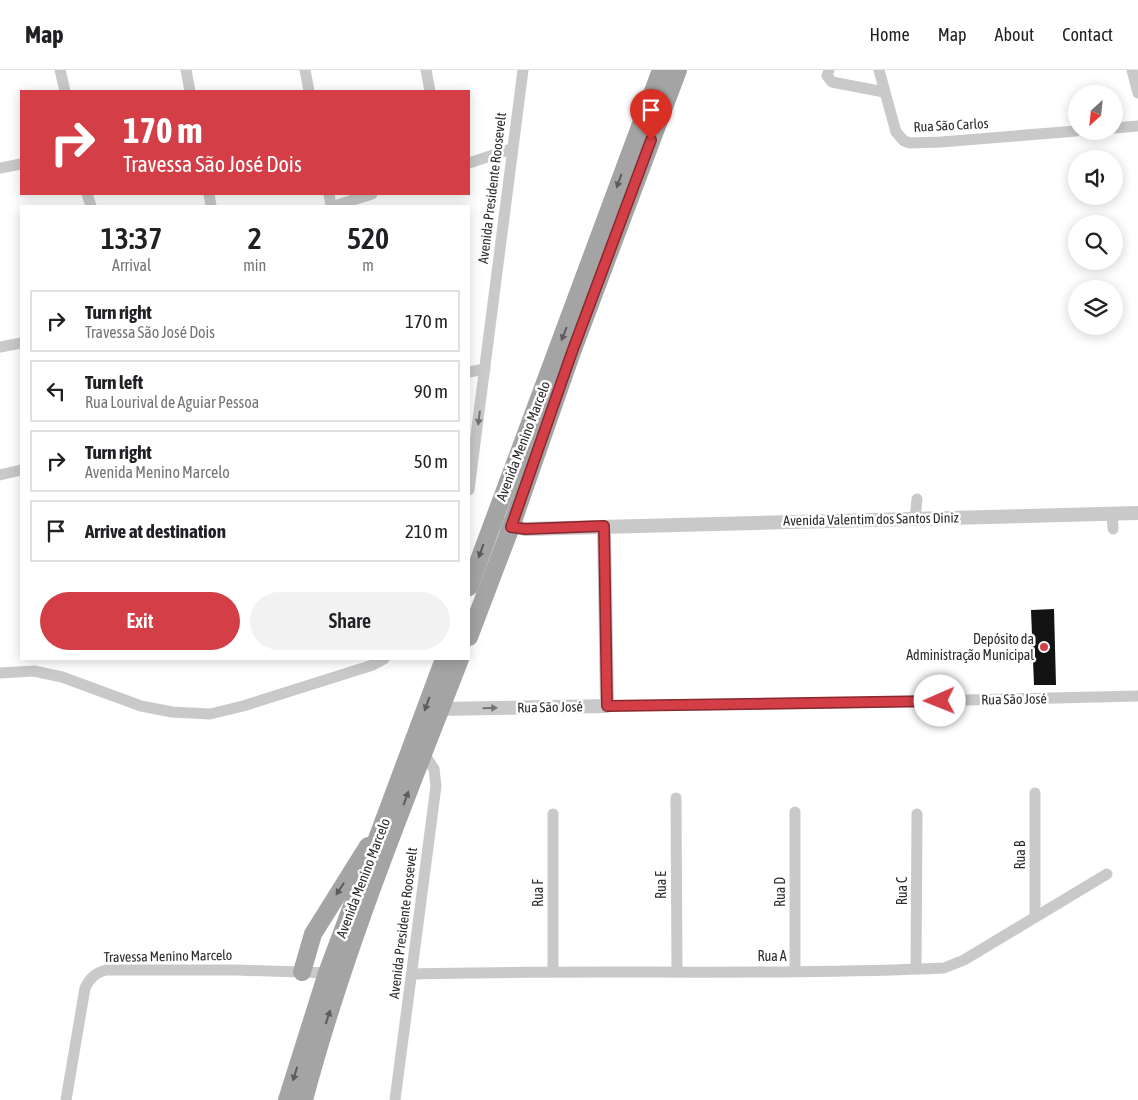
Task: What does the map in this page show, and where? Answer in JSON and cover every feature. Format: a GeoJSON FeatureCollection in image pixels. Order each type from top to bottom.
{"type":"FeatureCollection","features":[{"type":"Feature","properties":{"kind":"main road","name":"Avenida Menino Marcelo"},"geometry":{"type":"LineString","coordinates":[[470,584],[661,70]]}},
{"type":"Feature","properties":{"kind":"main road","name":"Avenida Menino Marcelo"},"geometry":{"type":"LineString","coordinates":[[470,634],[511,527],[572,352],[678,70]]}},
{"type":"Feature","properties":{"kind":"main road","name":"Avenida Menino Marcelo"},"geometry":{"type":"LineString","coordinates":[[304,1100],[335,973],[386,819],[444,660]]}},
{"type":"Feature","properties":{"kind":"main road","name":"Avenida Menino Marcelo"},"geometry":{"type":"LineString","coordinates":[[287,1100],[335,973],[460,660]]}},
{"type":"Feature","properties":{"kind":"main road"},"geometry":{"type":"LineString","coordinates":[[302,972],[313,934],[386,819]]}},
{"type":"Feature","properties":{"kind":"street"},"geometry":{"type":"LineString","coordinates":[[60,70],[65,90]]}},
{"type":"Feature","properties":{"kind":"street"},"geometry":{"type":"LineString","coordinates":[[186,70],[190,90]]}},
{"type":"Feature","properties":{"kind":"street"},"geometry":{"type":"LineString","coordinates":[[305,70],[309,90]]}},
{"type":"Feature","properties":{"kind":"street"},"geometry":{"type":"LineString","coordinates":[[426,70],[430,90]]}},
{"type":"Feature","properties":{"kind":"street","name":"Avenida Presidente Roosevelt"},"geometry":{"type":"LineString","coordinates":[[470,466],[523,70]]}},
{"type":"Feature","properties":{"kind":"street","name":"Rua São Carlos"},"geometry":{"type":"LineString","coordinates":[[879,70],[896,132],[904,141],[910,143],[1068,132]]}},
{"type":"Feature","properties":{"kind":"street"},"geometry":{"type":"LineString","coordinates":[[1132,70],[1138,93]]}},
{"type":"Feature","properties":{"kind":"street"},"geometry":{"type":"LineString","coordinates":[[828,74],[832,82],[884,92]]}},
{"type":"Feature","properties":{"kind":"street"},"geometry":{"type":"LineString","coordinates":[[1123,127],[1138,126]]}},
{"type":"Feature","properties":{"kind":"street"},"geometry":{"type":"LineString","coordinates":[[470,163],[511,149]]}},
{"type":"Feature","properties":{"kind":"street"},"geometry":{"type":"LineString","coordinates":[[0,168],[20,164]]}},
{"type":"Feature","properties":{"kind":"street"},"geometry":{"type":"LineString","coordinates":[[335,205],[369,195]]}},
{"type":"Feature","properties":{"kind":"street"},"geometry":{"type":"LineString","coordinates":[[0,347],[20,343]]}},
{"type":"Feature","properties":{"kind":"street"},"geometry":{"type":"LineString","coordinates":[[470,372],[484,369]]}},
{"type":"Feature","properties":{"kind":"street"},"geometry":{"type":"LineString","coordinates":[[0,475],[20,470]]}},
{"type":"Feature","properties":{"kind":"street"},"geometry":{"type":"LineString","coordinates":[[915,519],[917,499]]}},
{"type":"Feature","properties":{"kind":"street"},"geometry":{"type":"LineString","coordinates":[[1112,513],[1113,529]]}},
{"type":"Feature","properties":{"kind":"street","name":"Avenida Valentim dos Santos Diniz"},"geometry":{"type":"LineString","coordinates":[[492,521],[525,529],[1138,513]]}},
{"type":"Feature","properties":{"kind":"street"},"geometry":{"type":"LineString","coordinates":[[604,526],[607,706]]}},
{"type":"Feature","properties":{"kind":"street"},"geometry":{"type":"LineString","coordinates":[[0,673],[34,671],[62,677],[141,706],[172,712],[210,714],[243,706],[373,665],[382,660]]}},
{"type":"Feature","properties":{"kind":"street","name":"Rua São José"},"geometry":{"type":"LineString","coordinates":[[441,709],[841,704],[1138,696]]}},
{"type":"Feature","properties":{"kind":"street","name":"Avenida Presidente Roosevelt"},"geometry":{"type":"LineString","coordinates":[[395,1100],[436,786],[434,769],[423,752]]}},
{"type":"Feature","properties":{"kind":"street","name":"Rua B"},"geometry":{"type":"LineString","coordinates":[[1035,793],[1035,917]]}},
{"type":"Feature","properties":{"kind":"street","name":"Rua E"},"geometry":{"type":"LineString","coordinates":[[676,798],[676,971]]}},
{"type":"Feature","properties":{"kind":"street","name":"Rua D"},"geometry":{"type":"LineString","coordinates":[[795,812],[795,971]]}},
{"type":"Feature","properties":{"kind":"street","name":"Rua F"},"geometry":{"type":"LineString","coordinates":[[553,814],[553,971]]}},
{"type":"Feature","properties":{"kind":"street","name":"Rua C"},"geometry":{"type":"LineString","coordinates":[[916,969],[917,814]]}},
{"type":"Feature","properties":{"kind":"street","name":"Rua A"},"geometry":{"type":"LineString","coordinates":[[412,974],[944,968],[964,960],[1107,874]]}},
{"type":"Feature","properties":{"kind":"street","name":"Travessa Menino Marcelo"},"geometry":{"type":"LineString","coordinates":[[66,1100],[85,988],[92,977],[106,970],[235,970],[335,973]]}},
{"type":"Feature","properties":{"kind":"street"},"geometry":{"type":"LineString","coordinates":[[229,980],[235,970]]}},
{"type":"Feature","properties":{"kind":"building","name":"Depósito da Administração Municipal"},"geometry":{"type":"Polygon","coordinates":[[[1054,609],[1056,685],[1034,685],[1031,610],[1054,609]]]}},
{"type":"Feature","properties":{"kind":"place","name":"Depósito da Administração Municipal"},"geometry":{"type":"Point","coordinates":[1044,647]}},
{"type":"Feature","properties":{"kind":"route"},"geometry":{"type":"LineString","coordinates":[[651,140],[572,352],[511,527],[525,529],[604,526],[607,706],[841,704],[940,701]]}}]}
